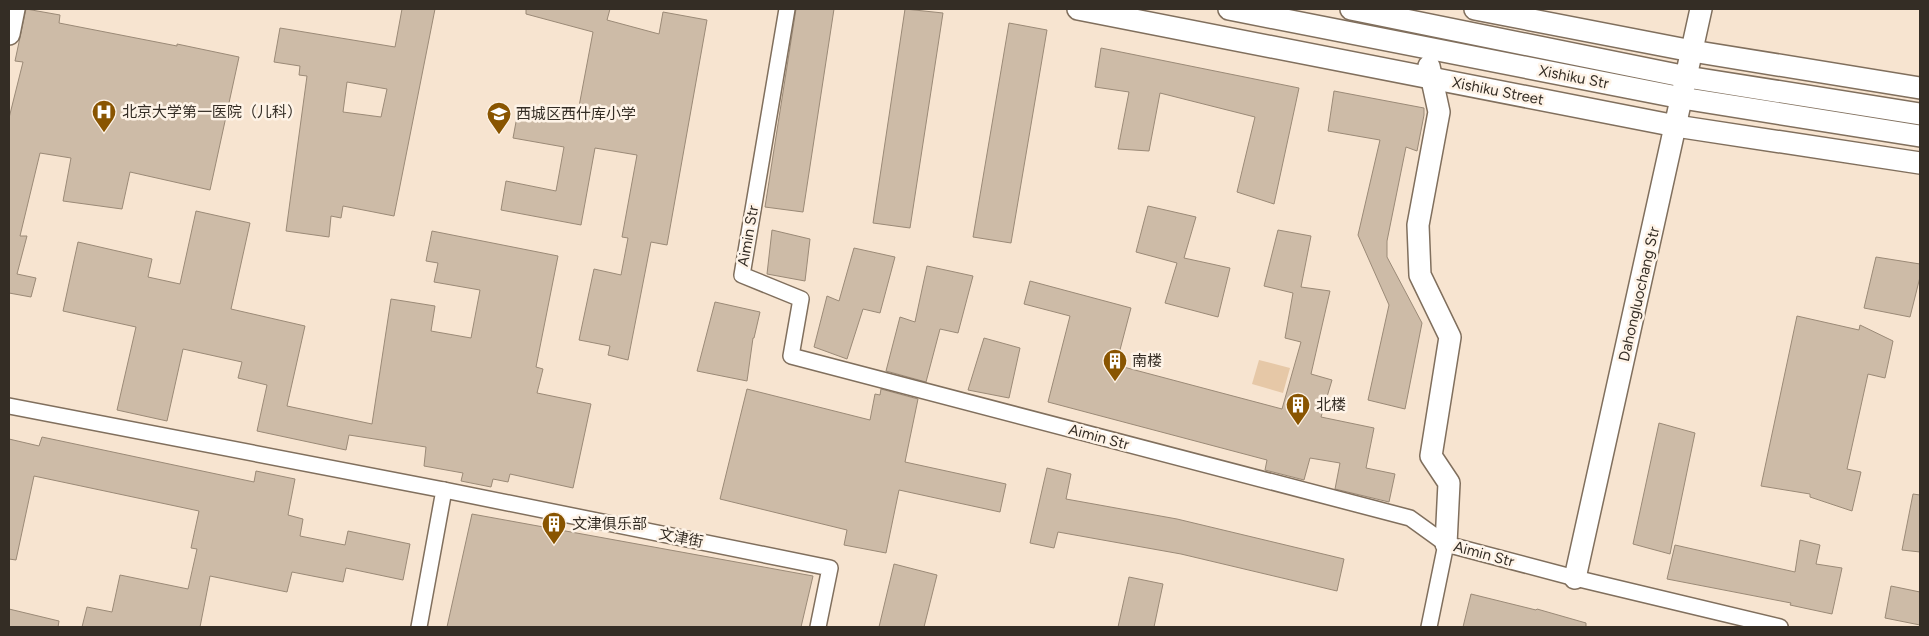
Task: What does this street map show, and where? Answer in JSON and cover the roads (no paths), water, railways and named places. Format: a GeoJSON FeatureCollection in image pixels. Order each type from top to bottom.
{"type":"FeatureCollection","features":[{"type":"Feature","properties":{"kind":"street"},"geometry":{"type":"LineString","coordinates":[[9,34],[14,9]]}},
{"type":"Feature","properties":{"kind":"street","name":"Aimin Str"},"geometry":{"type":"LineString","coordinates":[[787,9],[742,275],[801,299],[791,356],[1410,518],[1446,544],[1576,578],[1780,627]]}},
{"type":"Feature","properties":{"kind":"street","name":"Xishiku Street"},"geometry":{"type":"LineString","coordinates":[[1078,9],[1676,126],[1920,163]]}},
{"type":"Feature","properties":{"kind":"street","name":"Xishiku Str"},"geometry":{"type":"LineString","coordinates":[[1229,9],[1682,98],[1920,136]]}},
{"type":"Feature","properties":{"kind":"street"},"geometry":{"type":"LineString","coordinates":[[1351,9],[1687,76],[1920,114]]}},
{"type":"Feature","properties":{"kind":"street"},"geometry":{"type":"LineString","coordinates":[[1475,9],[1692,51],[1920,88]]}},
{"type":"Feature","properties":{"kind":"street","name":"Dahongluochang Str"},"geometry":{"type":"LineString","coordinates":[[1576,578],[1701,9]]}},
{"type":"Feature","properties":{"kind":"street"},"geometry":{"type":"LineString","coordinates":[[1425,47],[1439,112],[1418,225],[1420,275],[1450,337],[1431,456],[1449,483],[1446,544],[1429,627]]}},
{"type":"Feature","properties":{"kind":"street"},"geometry":{"type":"LineString","coordinates":[[9,406],[444,490],[419,627]]}},
{"type":"Feature","properties":{"kind":"street","name":"文津街"},"geometry":{"type":"LineString","coordinates":[[444,490],[830,568],[818,627]]}},
{"type":"Feature","properties":{"kind":"place","name":"北京大学第一医院（儿科）"},"geometry":{"type":"Point","coordinates":[104,133]}},
{"type":"Feature","properties":{"kind":"place","name":"西城区西什库小学"},"geometry":{"type":"Point","coordinates":[499,135]}},
{"type":"Feature","properties":{"kind":"place","name":"南楼"},"geometry":{"type":"Point","coordinates":[1115,382]}},
{"type":"Feature","properties":{"kind":"place","name":"北楼"},"geometry":{"type":"Point","coordinates":[1298,426]}},
{"type":"Feature","properties":{"kind":"place","name":"文津俱乐部"},"geometry":{"type":"Point","coordinates":[554,545]}}]}
